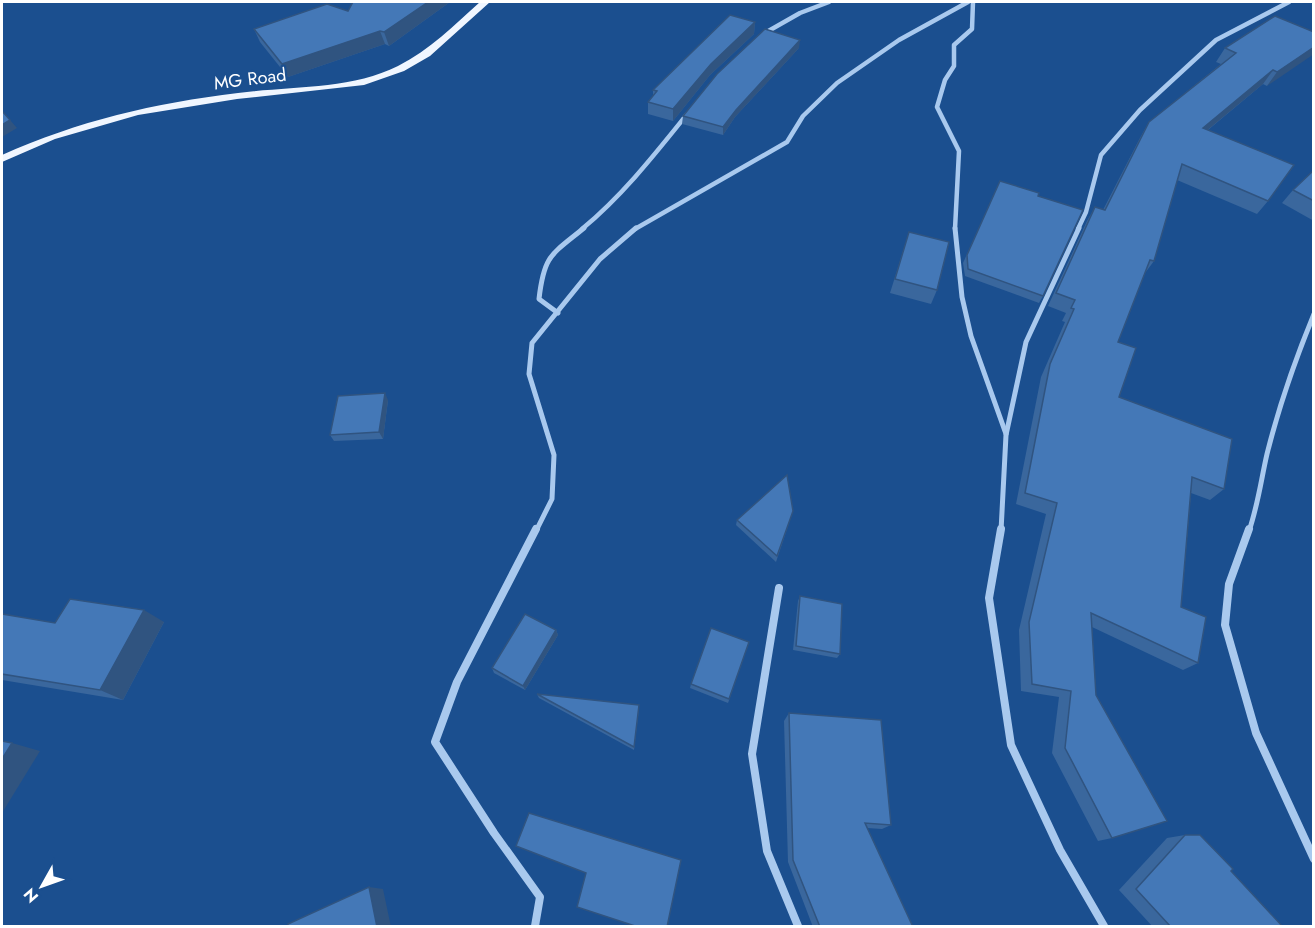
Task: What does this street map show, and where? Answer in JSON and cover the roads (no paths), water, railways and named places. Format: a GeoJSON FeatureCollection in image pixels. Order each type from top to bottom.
{"type":"FeatureCollection","features":[{"type":"Feature","properties":{"kind":"main road","name":"MG Road"},"geometry":{"type":"LineString","coordinates":[[2,159],[51,137],[137,111],[237,96],[360,83],[400,69],[427,54],[485,2]]}},
{"type":"Feature","properties":{"kind":"street"},"geometry":{"type":"LineString","coordinates":[[758,37],[800,13],[830,2]]}},
{"type":"Feature","properties":{"kind":"street"},"geometry":{"type":"LineString","coordinates":[[535,927],[540,897],[494,833],[435,742],[457,682],[552,499],[554,455],[529,374],[532,343],[600,259],[638,226],[787,142],[803,116],[837,83],[899,40],[968,2]]}},
{"type":"Feature","properties":{"kind":"street"},"geometry":{"type":"LineString","coordinates":[[973,2],[972,29],[954,45],[954,66],[945,80],[937,107],[959,151],[955,228],[962,297],[971,336],[1006,435]]}},
{"type":"Feature","properties":{"kind":"street"},"geometry":{"type":"LineString","coordinates":[[1104,927],[1060,850],[1011,745],[989,598],[1002,523],[1006,435],[1012,399],[1026,342],[1086,212],[1101,155],[1140,110],[1216,40],[1289,2]]}},
{"type":"Feature","properties":{"kind":"street"},"geometry":{"type":"LineString","coordinates":[[558,313],[539,299],[542,274],[550,256],[606,209],[642,170],[693,106]]}},
{"type":"Feature","properties":{"kind":"street"},"geometry":{"type":"LineString","coordinates":[[1314,314],[1293,364],[1267,455],[1258,506],[1229,584],[1226,625],[1256,733],[1314,860]]}},
{"type":"Feature","properties":{"kind":"street"},"geometry":{"type":"LineString","coordinates":[[780,588],[752,754],[766,851],[798,927]]}}]}
